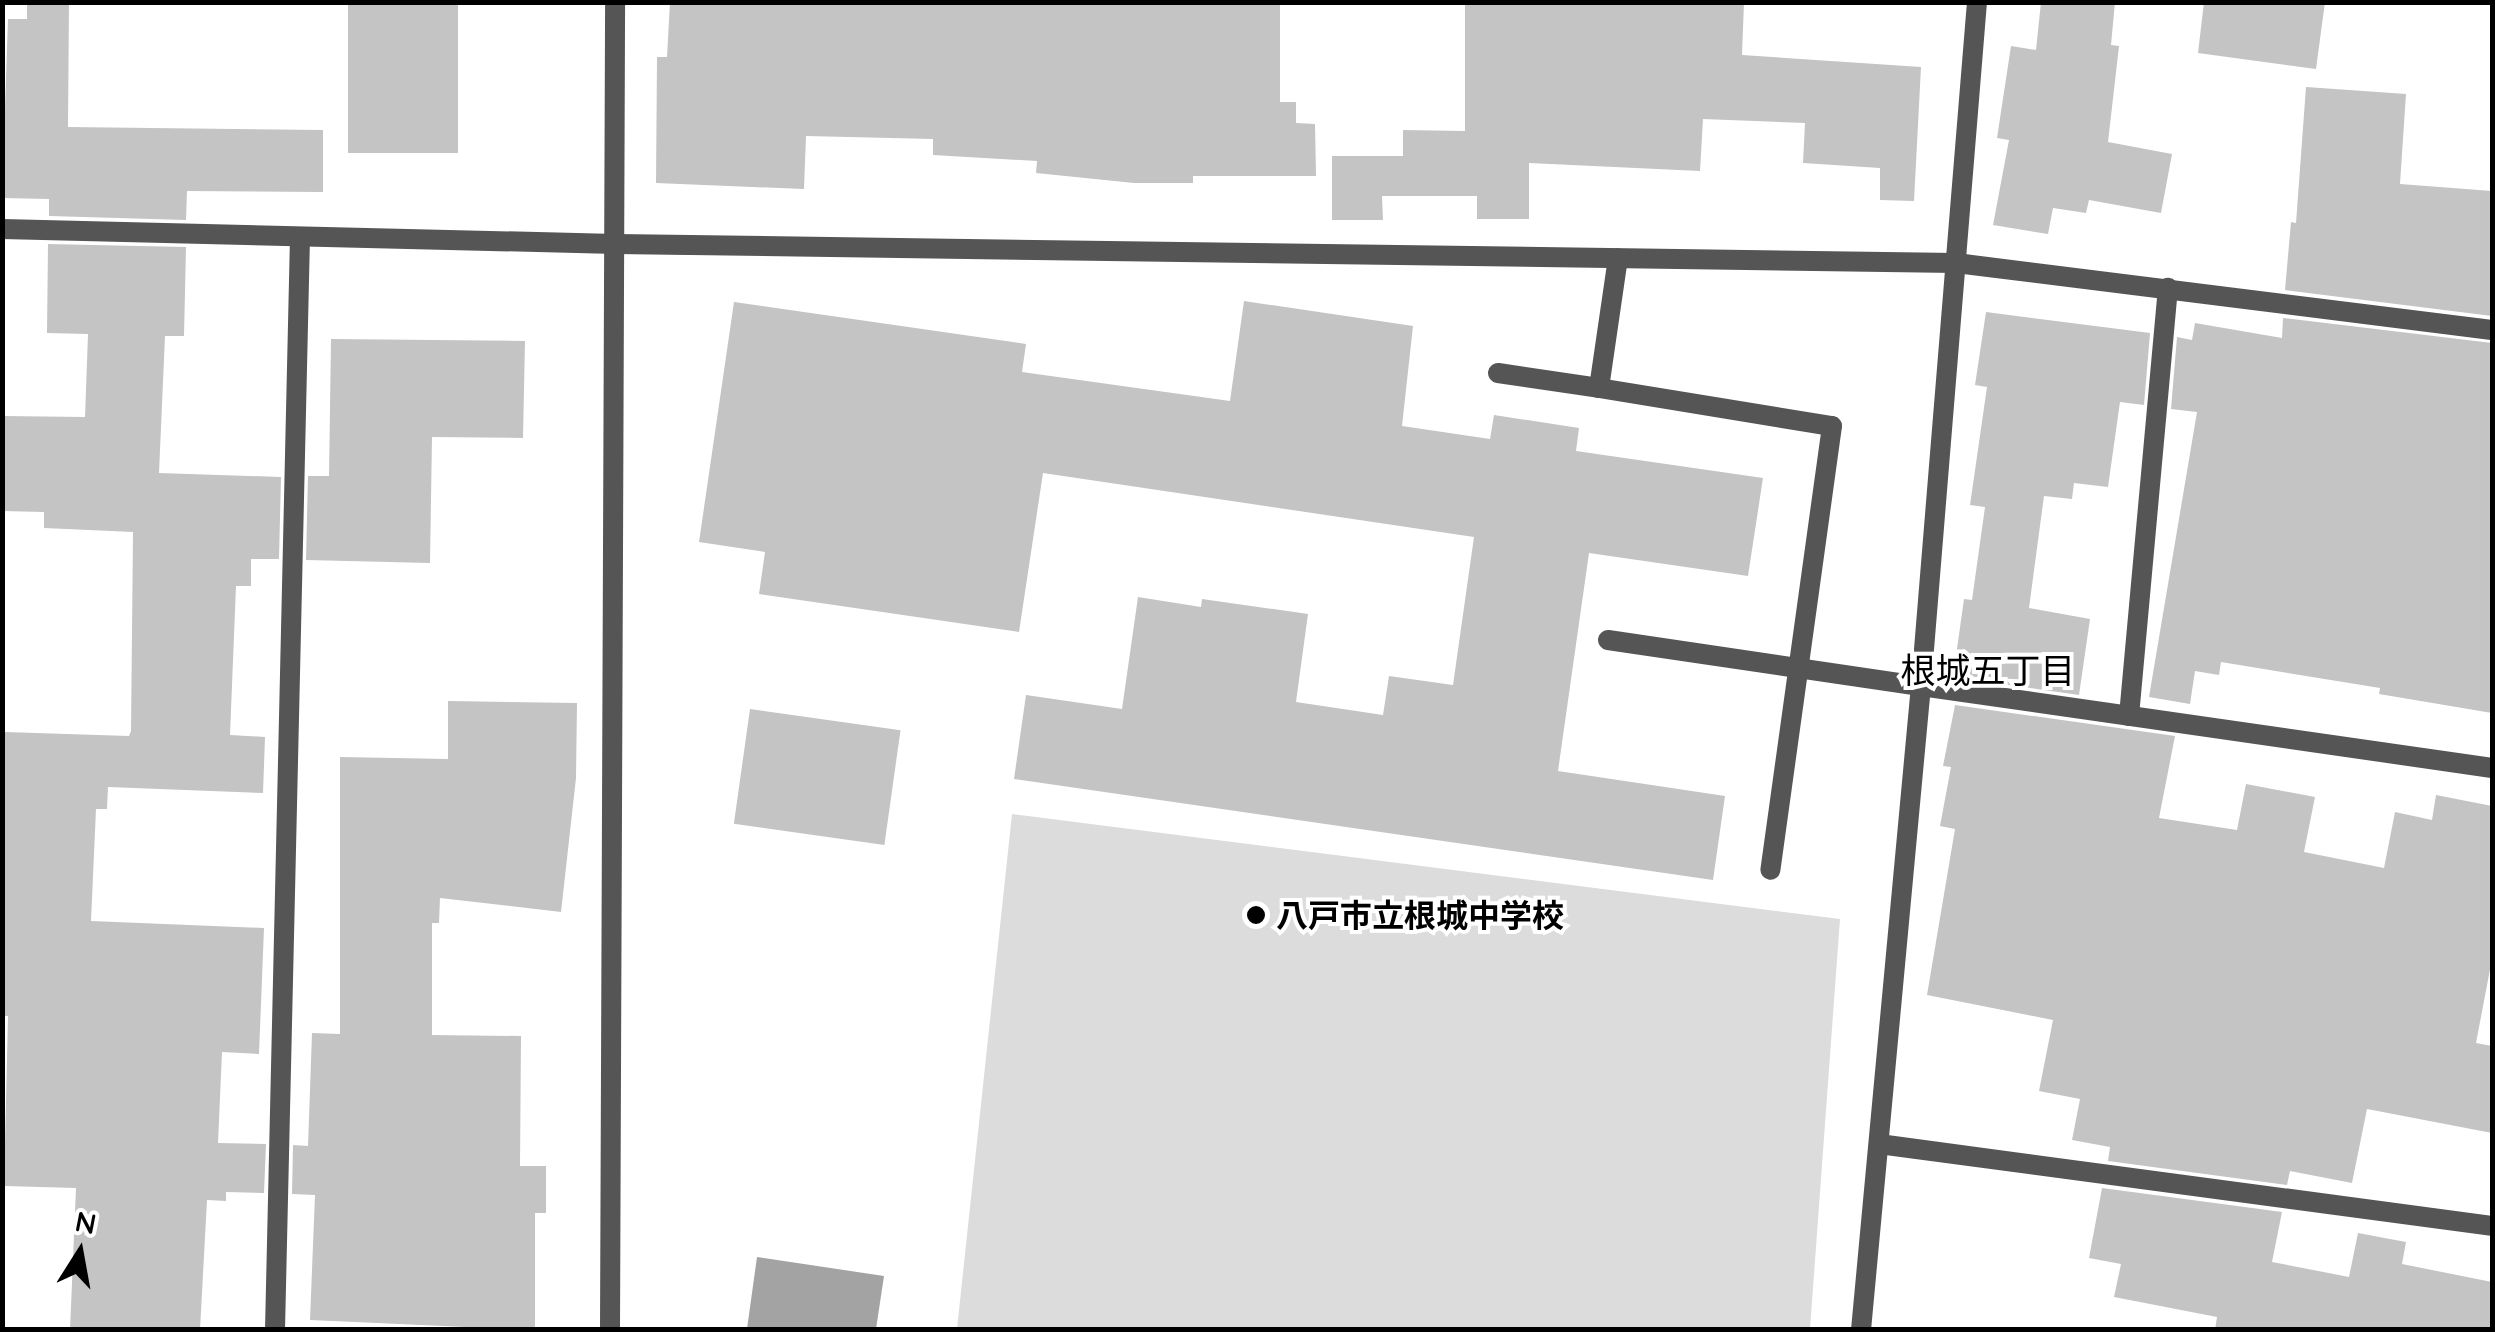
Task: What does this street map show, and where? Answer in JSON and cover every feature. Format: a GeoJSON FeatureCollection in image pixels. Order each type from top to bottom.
{"type":"FeatureCollection","features":[{"type":"Feature","properties":{"kind":"street"},"geometry":{"type":"LineString","coordinates":[[610,1330],[616,2]]}},
{"type":"Feature","properties":{"kind":"street"},"geometry":{"type":"LineString","coordinates":[[1861,1330],[1921,686],[1977,2]]}},
{"type":"Feature","properties":{"kind":"street"},"geometry":{"type":"LineString","coordinates":[[2,228],[616,244],[1956,263],[2492,330]]}},
{"type":"Feature","properties":{"kind":"street"},"geometry":{"type":"LineString","coordinates":[[275,1330],[300,236]]}},
{"type":"Feature","properties":{"kind":"street"},"geometry":{"type":"LineString","coordinates":[[1600,388],[1618,258]]}},
{"type":"Feature","properties":{"kind":"street"},"geometry":{"type":"LineString","coordinates":[[2129,716],[2168,288]]}},
{"type":"Feature","properties":{"kind":"street"},"geometry":{"type":"LineString","coordinates":[[1498,373],[1832,426],[1770,870]]}},
{"type":"Feature","properties":{"kind":"street"},"geometry":{"type":"LineString","coordinates":[[1608,640],[1798,671],[2492,768]]}},
{"type":"Feature","properties":{"kind":"street"},"geometry":{"type":"LineString","coordinates":[[1879,1144],[2492,1226]]}},
{"type":"Feature","properties":{"kind":"shaded area"},"geometry":{"type":"Polygon","coordinates":[[[1012,814],[1840,919],[1810,1329],[957,1329],[1012,814]]]}},
{"type":"Feature","properties":{"kind":"shaded area"},"geometry":{"type":"Polygon","coordinates":[[[757,1257],[884,1276],[876,1329],[747,1329],[757,1257]]]}},
{"type":"Feature","properties":{"kind":"building"},"geometry":{"type":"Polygon","coordinates":[[[27,2],[69,2],[68,127],[323,130],[323,192],[187,191],[186,220],[49,216],[49,199],[2,198],[8,19],[27,19],[27,2]]]}},
{"type":"Feature","properties":{"kind":"building"},"geometry":{"type":"Polygon","coordinates":[[[348,2],[458,2],[458,153],[348,153],[348,2]]]}},
{"type":"Feature","properties":{"kind":"building"},"geometry":{"type":"Polygon","coordinates":[[[670,2],[1280,2],[1280,102],[1296,102],[1296,123],[1315,124],[1316,176],[1193,176],[1193,183],[1134,183],[1036,173],[1037,161],[933,155],[933,139],[806,136],[804,189],[656,183],[657,57],[667,57],[670,2]]]}},
{"type":"Feature","properties":{"kind":"building"},"geometry":{"type":"Polygon","coordinates":[[[1465,2],[1744,2],[1742,55],[1921,67],[1914,201],[1880,200],[1880,168],[1803,163],[1805,123],[1703,119],[1700,171],[1529,163],[1529,219],[1477,219],[1477,196],[1382,196],[1383,220],[1332,220],[1332,156],[1403,156],[1403,130],[1465,131],[1465,2]]]}},
{"type":"Feature","properties":{"kind":"building"},"geometry":{"type":"Polygon","coordinates":[[[2041,2],[2115,2],[2111,45],[2119,46],[2108,142],[2172,154],[2161,213],[2089,200],[2086,213],[2053,208],[2048,234],[1993,225],[2009,140],[1997,138],[2011,46],[2036,50],[2041,2]]]}},
{"type":"Feature","properties":{"kind":"building"},"geometry":{"type":"Polygon","coordinates":[[[2204,2],[2325,2],[2316,69],[2198,53],[2204,2]]]}},
{"type":"Feature","properties":{"kind":"building"},"geometry":{"type":"Polygon","coordinates":[[[2306,87],[2406,94],[2400,184],[2492,191],[2492,316],[2285,290],[2291,222],[2296,223],[2306,87]]]}},
{"type":"Feature","properties":{"kind":"building"},"geometry":{"type":"Polygon","coordinates":[[[48,244],[186,247],[184,336],[165,336],[159,473],[281,477],[279,559],[251,559],[251,586],[236,586],[230,735],[265,737],[263,793],[108,787],[107,809],[96,809],[91,921],[264,928],[259,1054],[222,1052],[218,1143],[266,1144],[264,1193],[226,1192],[226,1201],[207,1200],[200,1330],[70,1330],[76,1188],[4,1186],[8,1016],[2,1016],[5,732],[129,736],[131,731],[133,532],[44,528],[44,512],[2,511],[2,416],[85,417],[88,334],[47,333],[48,244]]]}},
{"type":"Feature","properties":{"kind":"building"},"geometry":{"type":"Polygon","coordinates":[[[1244,301],[1413,326],[1402,426],[1490,439],[1494,415],[1579,428],[1576,451],[1763,478],[1748,576],[1589,553],[1558,771],[1725,796],[1713,880],[1014,779],[1026,695],[1122,709],[1138,597],[1201,607],[1202,599],[1308,614],[1296,702],[1383,715],[1389,676],[1453,685],[1474,537],[1043,473],[1019,632],[759,594],[765,552],[699,542],[734,302],[1026,344],[1022,372],[1230,401],[1244,301]]]}},
{"type":"Feature","properties":{"kind":"building"},"geometry":{"type":"Polygon","coordinates":[[[1986,312],[2150,333],[2144,405],[2120,402],[2108,487],[2074,483],[2072,499],[2044,496],[2029,608],[2090,619],[2079,695],[1960,678],[1964,657],[1956,656],[1964,599],[1972,600],[1985,507],[1970,505],[1987,387],[1975,385],[1986,312]]]}},
{"type":"Feature","properties":{"kind":"building"},"geometry":{"type":"Polygon","coordinates":[[[2283,318],[2492,343],[2492,713],[2379,694],[2380,688],[2221,662],[2219,675],[2195,671],[2190,704],[2149,697],[2197,412],[2171,409],[2177,337],[2192,340],[2195,323],[2282,338],[2283,318]]]}},
{"type":"Feature","properties":{"kind":"building"},"geometry":{"type":"Polygon","coordinates":[[[331,339],[525,341],[523,438],[432,437],[430,563],[306,560],[308,476],[329,476],[331,339]]]}},
{"type":"Feature","properties":{"kind":"building"},"geometry":{"type":"Polygon","coordinates":[[[448,701],[577,703],[576,778],[561,912],[440,898],[439,923],[432,923],[432,1035],[521,1036],[520,1166],[546,1166],[546,1213],[535,1213],[535,1330],[310,1320],[315,1195],[292,1194],[293,1145],[308,1146],[312,1033],[340,1034],[340,757],[448,759],[448,701]]]}},
{"type":"Feature","properties":{"kind":"building"},"geometry":{"type":"Polygon","coordinates":[[[1955,705],[2175,736],[2159,818],[2237,830],[2246,784],[2315,797],[2304,852],[2384,868],[2395,812],[2432,820],[2436,795],[2492,806],[2492,959],[2476,1043],[2492,1046],[2492,1133],[2367,1109],[2352,1183],[2290,1171],[2287,1185],[2108,1161],[2110,1147],[2072,1140],[2080,1099],[2039,1091],[2053,1020],[1927,995],[1955,829],[1940,826],[1951,767],[1943,766],[1955,705]]]}},
{"type":"Feature","properties":{"kind":"building"},"geometry":{"type":"Polygon","coordinates":[[[750,709],[901,730],[884,845],[734,824],[750,709]]]}},
{"type":"Feature","properties":{"kind":"building"},"geometry":{"type":"Polygon","coordinates":[[[2102,1188],[2282,1212],[2272,1262],[2349,1277],[2358,1233],[2406,1242],[2402,1264],[2492,1282],[2492,1330],[2215,1330],[2217,1317],[2114,1297],[2121,1264],[2089,1258],[2102,1188]]]}},
{"type":"Feature","properties":{"kind":"place","name":"八戸市立根城中学校"},"geometry":{"type":"Point","coordinates":[1256,915]}},
{"type":"Feature","properties":{"kind":"district","name":"根城五丁目"},"geometry":{"type":"Point","coordinates":[1988,670]}}]}
